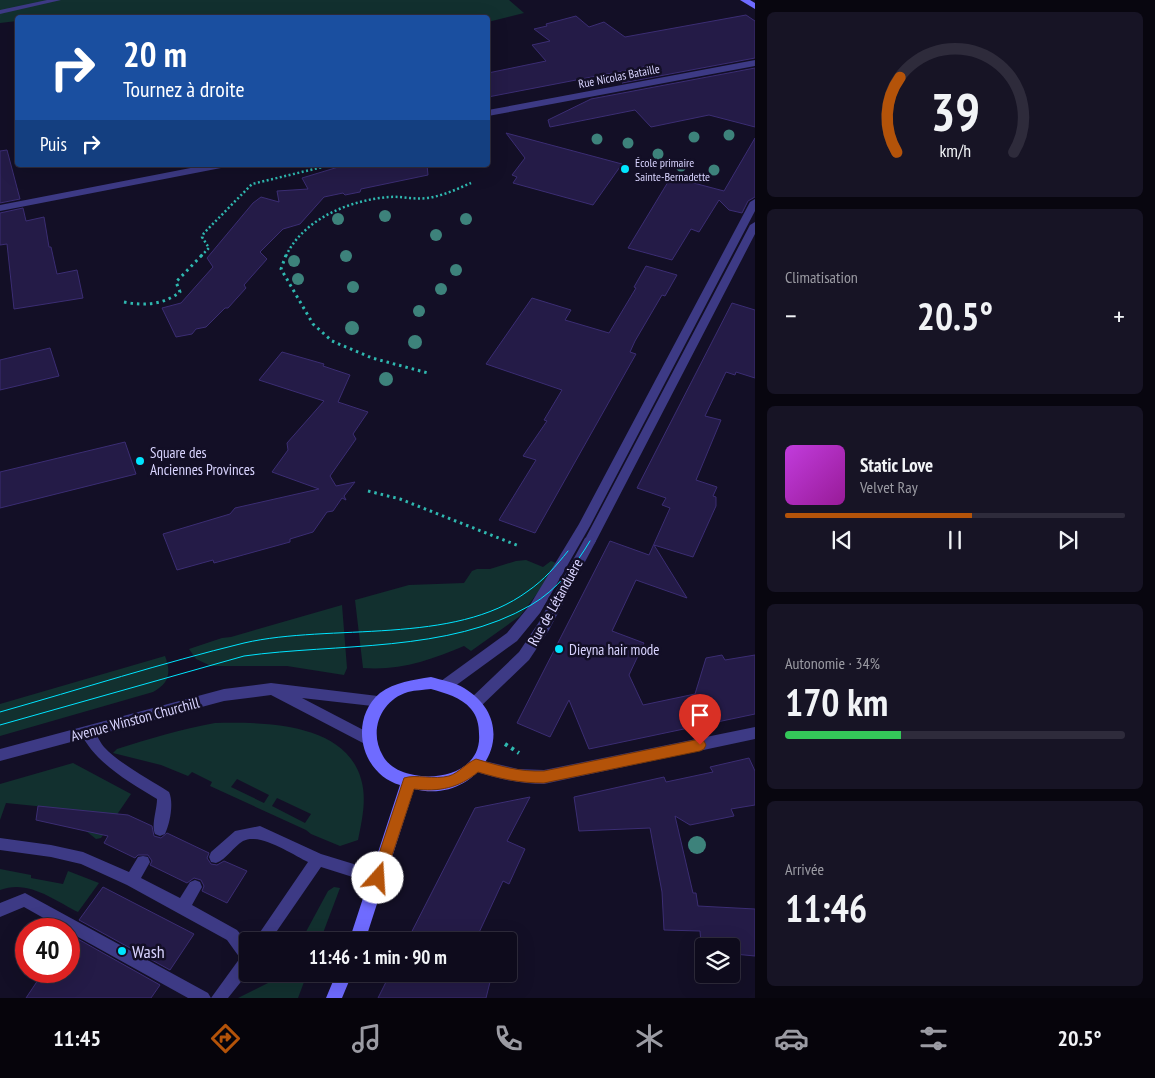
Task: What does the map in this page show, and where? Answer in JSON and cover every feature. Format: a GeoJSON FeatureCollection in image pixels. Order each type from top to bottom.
{"type":"FeatureCollection","features":[{"type":"Feature","properties":{"kind":"street"},"geometry":{"type":"LineString","coordinates":[[744,0],[755,7]]}},
{"type":"Feature","properties":{"kind":"street","name":"Rue Nicolas Bataille"},"geometry":{"type":"LineString","coordinates":[[490,113],[755,63]]}},
{"type":"Feature","properties":{"kind":"street"},"geometry":{"type":"LineString","coordinates":[[0,208],[211,167]]}},
{"type":"Feature","properties":{"kind":"street","name":"Rue de Létanduère"},"geometry":{"type":"LineString","coordinates":[[446,685],[512,637],[535,609],[584,526],[755,202]]}},
{"type":"Feature","properties":{"kind":"street","name":"Rue de Létanduère"},"geometry":{"type":"LineString","coordinates":[[475,703],[524,656],[544,626],[590,541]]}},
{"type":"Feature","properties":{"kind":"street"},"geometry":{"type":"LineString","coordinates":[[430,682],[446,685],[462,692],[475,703],[484,718],[488,734],[484,752],[476,765],[465,775],[451,782],[430,785],[409,782],[395,776],[383,767],[374,756],[368,739],[370,718],[381,701],[394,690],[410,684],[430,682]]}},
{"type":"Feature","properties":{"kind":"street"},"geometry":{"type":"LineString","coordinates":[[271,690],[368,739]]}},
{"type":"Feature","properties":{"kind":"street","name":"Avenue Winston Churchill"},"geometry":{"type":"LineString","coordinates":[[0,755],[224,695],[271,690],[381,701]]}},
{"type":"Feature","properties":{"kind":"street"},"geometry":{"type":"LineString","coordinates":[[476,765],[508,775],[544,777],[755,733]]}},
{"type":"Feature","properties":{"kind":"street"},"geometry":{"type":"LineString","coordinates":[[359,932],[409,782]]}},
{"type":"Feature","properties":{"kind":"street"},"geometry":{"type":"LineString","coordinates":[[334,998],[341,982]]}},
{"type":"Feature","properties":{"kind":"lane"},"geometry":{"type":"LineString","coordinates":[[0,12],[57,0]]}},
{"type":"Feature","properties":{"kind":"lane"},"geometry":{"type":"LineString","coordinates":[[590,541],[755,225]]}},
{"type":"Feature","properties":{"kind":"lane"},"geometry":{"type":"LineString","coordinates":[[86,732],[99,751],[129,774],[164,796],[164,810],[160,830]]}},
{"type":"Feature","properties":{"kind":"lane"},"geometry":{"type":"LineString","coordinates":[[216,857],[240,835],[260,832],[318,860],[378,878]]}},
{"type":"Feature","properties":{"kind":"lane"},"geometry":{"type":"LineString","coordinates":[[0,844],[51,851],[83,858],[132,880],[182,907],[232,935],[239,944]]}},
{"type":"Feature","properties":{"kind":"lane"},"geometry":{"type":"LineString","coordinates":[[267,932],[318,860]]}},
{"type":"Feature","properties":{"kind":"lane"},"geometry":{"type":"LineString","coordinates":[[132,880],[143,862]]}},
{"type":"Feature","properties":{"kind":"lane"},"geometry":{"type":"LineString","coordinates":[[182,907],[195,887]]}},
{"type":"Feature","properties":{"kind":"lane"},"geometry":{"type":"LineString","coordinates":[[0,910],[24,900],[203,998]]}},
{"type":"Feature","properties":{"kind":"lane"},"geometry":{"type":"LineString","coordinates":[[219,998],[239,972]]}},
{"type":"Feature","properties":{"kind":"path"},"geometry":{"type":"LineString","coordinates":[[124,302],[138,305],[159,303],[174,297],[180,292],[176,282],[209,248],[202,237],[252,184],[323,167]]}},
{"type":"Feature","properties":{"kind":"path"},"geometry":{"type":"LineString","coordinates":[[428,373],[350,350],[320,332],[311,321],[295,289],[287,281],[281,269],[289,248],[297,238],[335,212],[354,204],[388,196],[422,199],[434,197],[470,183]]}},
{"type":"Feature","properties":{"kind":"path"},"geometry":{"type":"LineString","coordinates":[[368,490],[400,499],[519,546]]}},
{"type":"Feature","properties":{"kind":"green space"},"geometry":{"type":"Polygon","coordinates":[[[0,0],[509,0],[524,13],[490,22],[490,15],[15,15],[15,21],[0,23],[0,0]]]}},
{"type":"Feature","properties":{"kind":"green space"},"geometry":{"type":"Polygon","coordinates":[[[526,560],[543,567],[551,561],[556,563],[539,591],[520,616],[471,651],[464,646],[439,656],[402,666],[363,668],[355,600],[409,585],[464,583],[472,571],[477,569],[490,569],[526,560]]]}},
{"type":"Feature","properties":{"kind":"green space"},"geometry":{"type":"Polygon","coordinates":[[[342,605],[347,668],[344,675],[287,666],[211,666],[196,659],[189,649],[222,638],[342,605]]]}},
{"type":"Feature","properties":{"kind":"green space"},"geometry":{"type":"Polygon","coordinates":[[[165,656],[168,677],[159,689],[153,692],[0,736],[0,704],[165,656]]]}},
{"type":"Feature","properties":{"kind":"green space"},"geometry":{"type":"Polygon","coordinates":[[[215,723],[255,723],[278,725],[300,729],[320,736],[338,746],[352,760],[363,787],[363,810],[358,840],[340,846],[210,786],[212,782],[192,772],[188,776],[161,765],[113,753],[117,749],[129,745],[215,723]],[[237,779],[231,787],[264,803],[269,795],[237,779]],[[277,798],[272,806],[305,823],[311,814],[277,798]]]}},
{"type":"Feature","properties":{"kind":"green space"},"geometry":{"type":"Polygon","coordinates":[[[73,763],[131,794],[101,838],[96,839],[86,831],[95,812],[6,803],[0,820],[0,784],[73,763]]]}},
{"type":"Feature","properties":{"kind":"green space"},"geometry":{"type":"Polygon","coordinates":[[[0,869],[31,875],[31,878],[63,884],[68,871],[99,883],[78,912],[41,892],[31,889],[10,887],[0,890],[0,869]]]}},
{"type":"Feature","properties":{"kind":"green space"},"geometry":{"type":"Polygon","coordinates":[[[334,887],[340,888],[323,932],[306,932],[328,891],[334,887]]]}},
{"type":"Feature","properties":{"kind":"green space"},"geometry":{"type":"Polygon","coordinates":[[[270,982],[304,982],[298,998],[238,998],[270,982]]]}},
{"type":"Feature","properties":{"kind":"building"},"geometry":{"type":"Polygon","coordinates":[[[746,15],[755,21],[755,58],[622,83],[654,65],[490,97],[490,73],[546,61],[532,45],[550,41],[534,29],[576,16],[589,27],[604,22],[625,37],[746,15]]]}},
{"type":"Feature","properties":{"kind":"building"},"geometry":{"type":"Polygon","coordinates":[[[755,68],[755,127],[709,115],[651,127],[635,110],[550,127],[548,120],[591,99],[755,68]]]}},
{"type":"Feature","properties":{"kind":"building"},"geometry":{"type":"Polygon","coordinates":[[[506,133],[622,164],[593,205],[513,183],[517,177],[512,175],[525,158],[506,133]]]}},
{"type":"Feature","properties":{"kind":"building"},"geometry":{"type":"Polygon","coordinates":[[[755,138],[755,197],[748,201],[742,213],[729,210],[719,200],[699,232],[691,229],[672,260],[628,248],[671,177],[724,191],[755,138]]]}},
{"type":"Feature","properties":{"kind":"building"},"geometry":{"type":"Polygon","coordinates":[[[7,150],[20,199],[0,203],[0,151],[7,150]]]}},
{"type":"Feature","properties":{"kind":"building"},"geometry":{"type":"Polygon","coordinates":[[[338,167],[427,167],[428,175],[361,189],[360,192],[324,197],[300,224],[283,229],[260,252],[267,259],[244,285],[246,288],[228,308],[225,308],[206,327],[196,329],[192,334],[176,337],[162,308],[181,303],[213,267],[207,258],[253,203],[261,197],[279,202],[277,191],[308,189],[302,178],[338,167]]]}},
{"type":"Feature","properties":{"kind":"building"},"geometry":{"type":"Polygon","coordinates":[[[23,208],[26,221],[44,217],[49,247],[51,247],[57,274],[77,270],[83,298],[14,309],[7,244],[0,245],[0,213],[23,208]]]}},
{"type":"Feature","properties":{"kind":"building"},"geometry":{"type":"Polygon","coordinates":[[[646,266],[677,275],[665,296],[662,295],[635,341],[630,352],[636,354],[535,533],[499,520],[536,460],[523,456],[547,421],[544,420],[562,390],[486,364],[532,298],[571,310],[565,320],[609,333],[636,288],[634,287],[646,266]]]}},
{"type":"Feature","properties":{"kind":"building"},"geometry":{"type":"Polygon","coordinates":[[[732,303],[755,310],[755,378],[736,372],[735,375],[726,372],[705,416],[721,420],[696,480],[717,487],[713,496],[716,497],[716,506],[693,557],[654,545],[687,598],[636,580],[612,631],[644,643],[629,675],[643,705],[695,694],[706,658],[722,655],[725,660],[755,655],[755,714],[589,749],[569,700],[550,737],[517,723],[610,541],[649,555],[670,508],[662,505],[666,498],[637,488],[732,303]]]}},
{"type":"Feature","properties":{"kind":"building"},"geometry":{"type":"Polygon","coordinates":[[[50,348],[59,376],[0,390],[0,360],[50,348]]]}},
{"type":"Feature","properties":{"kind":"building"},"geometry":{"type":"Polygon","coordinates":[[[282,352],[324,364],[323,366],[350,375],[338,402],[368,412],[353,434],[356,439],[330,476],[336,486],[355,482],[344,496],[346,500],[342,498],[333,511],[327,512],[313,532],[290,539],[290,542],[214,563],[213,560],[177,570],[163,534],[230,514],[235,508],[319,489],[272,472],[288,450],[287,443],[324,401],[259,380],[282,352]]]}},
{"type":"Feature","properties":{"kind":"building"},"geometry":{"type":"Polygon","coordinates":[[[125,442],[136,474],[0,508],[0,472],[125,442]]]}},
{"type":"Feature","properties":{"kind":"building"},"geometry":{"type":"Polygon","coordinates":[[[749,758],[755,771],[755,805],[731,809],[734,816],[690,825],[675,816],[693,893],[696,893],[698,906],[755,909],[755,956],[740,955],[740,938],[701,938],[700,931],[664,930],[662,892],[650,828],[579,831],[574,797],[664,777],[666,782],[713,772],[710,767],[749,758]]]}},
{"type":"Feature","properties":{"kind":"building"},"geometry":{"type":"Polygon","coordinates":[[[530,797],[507,841],[525,849],[509,884],[503,881],[479,932],[412,932],[475,808],[530,797]]]}},
{"type":"Feature","properties":{"kind":"building"},"geometry":{"type":"Polygon","coordinates":[[[38,806],[128,815],[152,826],[154,836],[161,838],[167,833],[209,853],[207,858],[211,864],[217,865],[224,861],[247,871],[227,903],[202,891],[204,886],[201,880],[194,878],[187,883],[150,865],[152,861],[148,855],[138,855],[135,858],[104,843],[108,836],[36,820],[38,806]]]}},
{"type":"Feature","properties":{"kind":"building"},"geometry":{"type":"Polygon","coordinates":[[[103,887],[194,934],[170,970],[80,921],[103,887]]]}},
{"type":"Feature","properties":{"kind":"building"},"geometry":{"type":"Polygon","coordinates":[[[80,940],[160,985],[151,998],[26,998],[36,983],[80,983],[80,940]]]}},
{"type":"Feature","properties":{"kind":"building"},"geometry":{"type":"Polygon","coordinates":[[[386,982],[490,982],[486,998],[378,998],[386,982]]]}},
{"type":"Feature","properties":{"kind":"tram line"},"geometry":{"type":"LineString","coordinates":[[0,725],[244,656],[392,644],[429,639],[465,631],[499,620],[540,599],[565,577],[590,541]]}},
{"type":"Feature","properties":{"kind":"tram line"},"geometry":{"type":"LineString","coordinates":[[0,712],[244,643],[278,637],[391,630],[465,620],[498,608],[528,591],[550,572],[568,551]]}},
{"type":"Feature","properties":{"kind":"place","name":"École primaire Sainte-Bernadette"},"geometry":{"type":"Point","coordinates":[625,169]}},
{"type":"Feature","properties":{"kind":"place","name":"Square des Anciennes Provinces"},"geometry":{"type":"Point","coordinates":[140,461]}},
{"type":"Feature","properties":{"kind":"place","name":"Dieyna hair mode"},"geometry":{"type":"Point","coordinates":[559,649]}},
{"type":"Feature","properties":{"kind":"place","name":"Wash"},"geometry":{"type":"Point","coordinates":[122,951]}},
{"type":"Feature","properties":{"kind":"route"},"geometry":{"type":"LineString","coordinates":[[378,878],[409,782],[430,785],[451,782],[465,775],[476,765],[508,775],[544,777],[700,745]]}}]}
